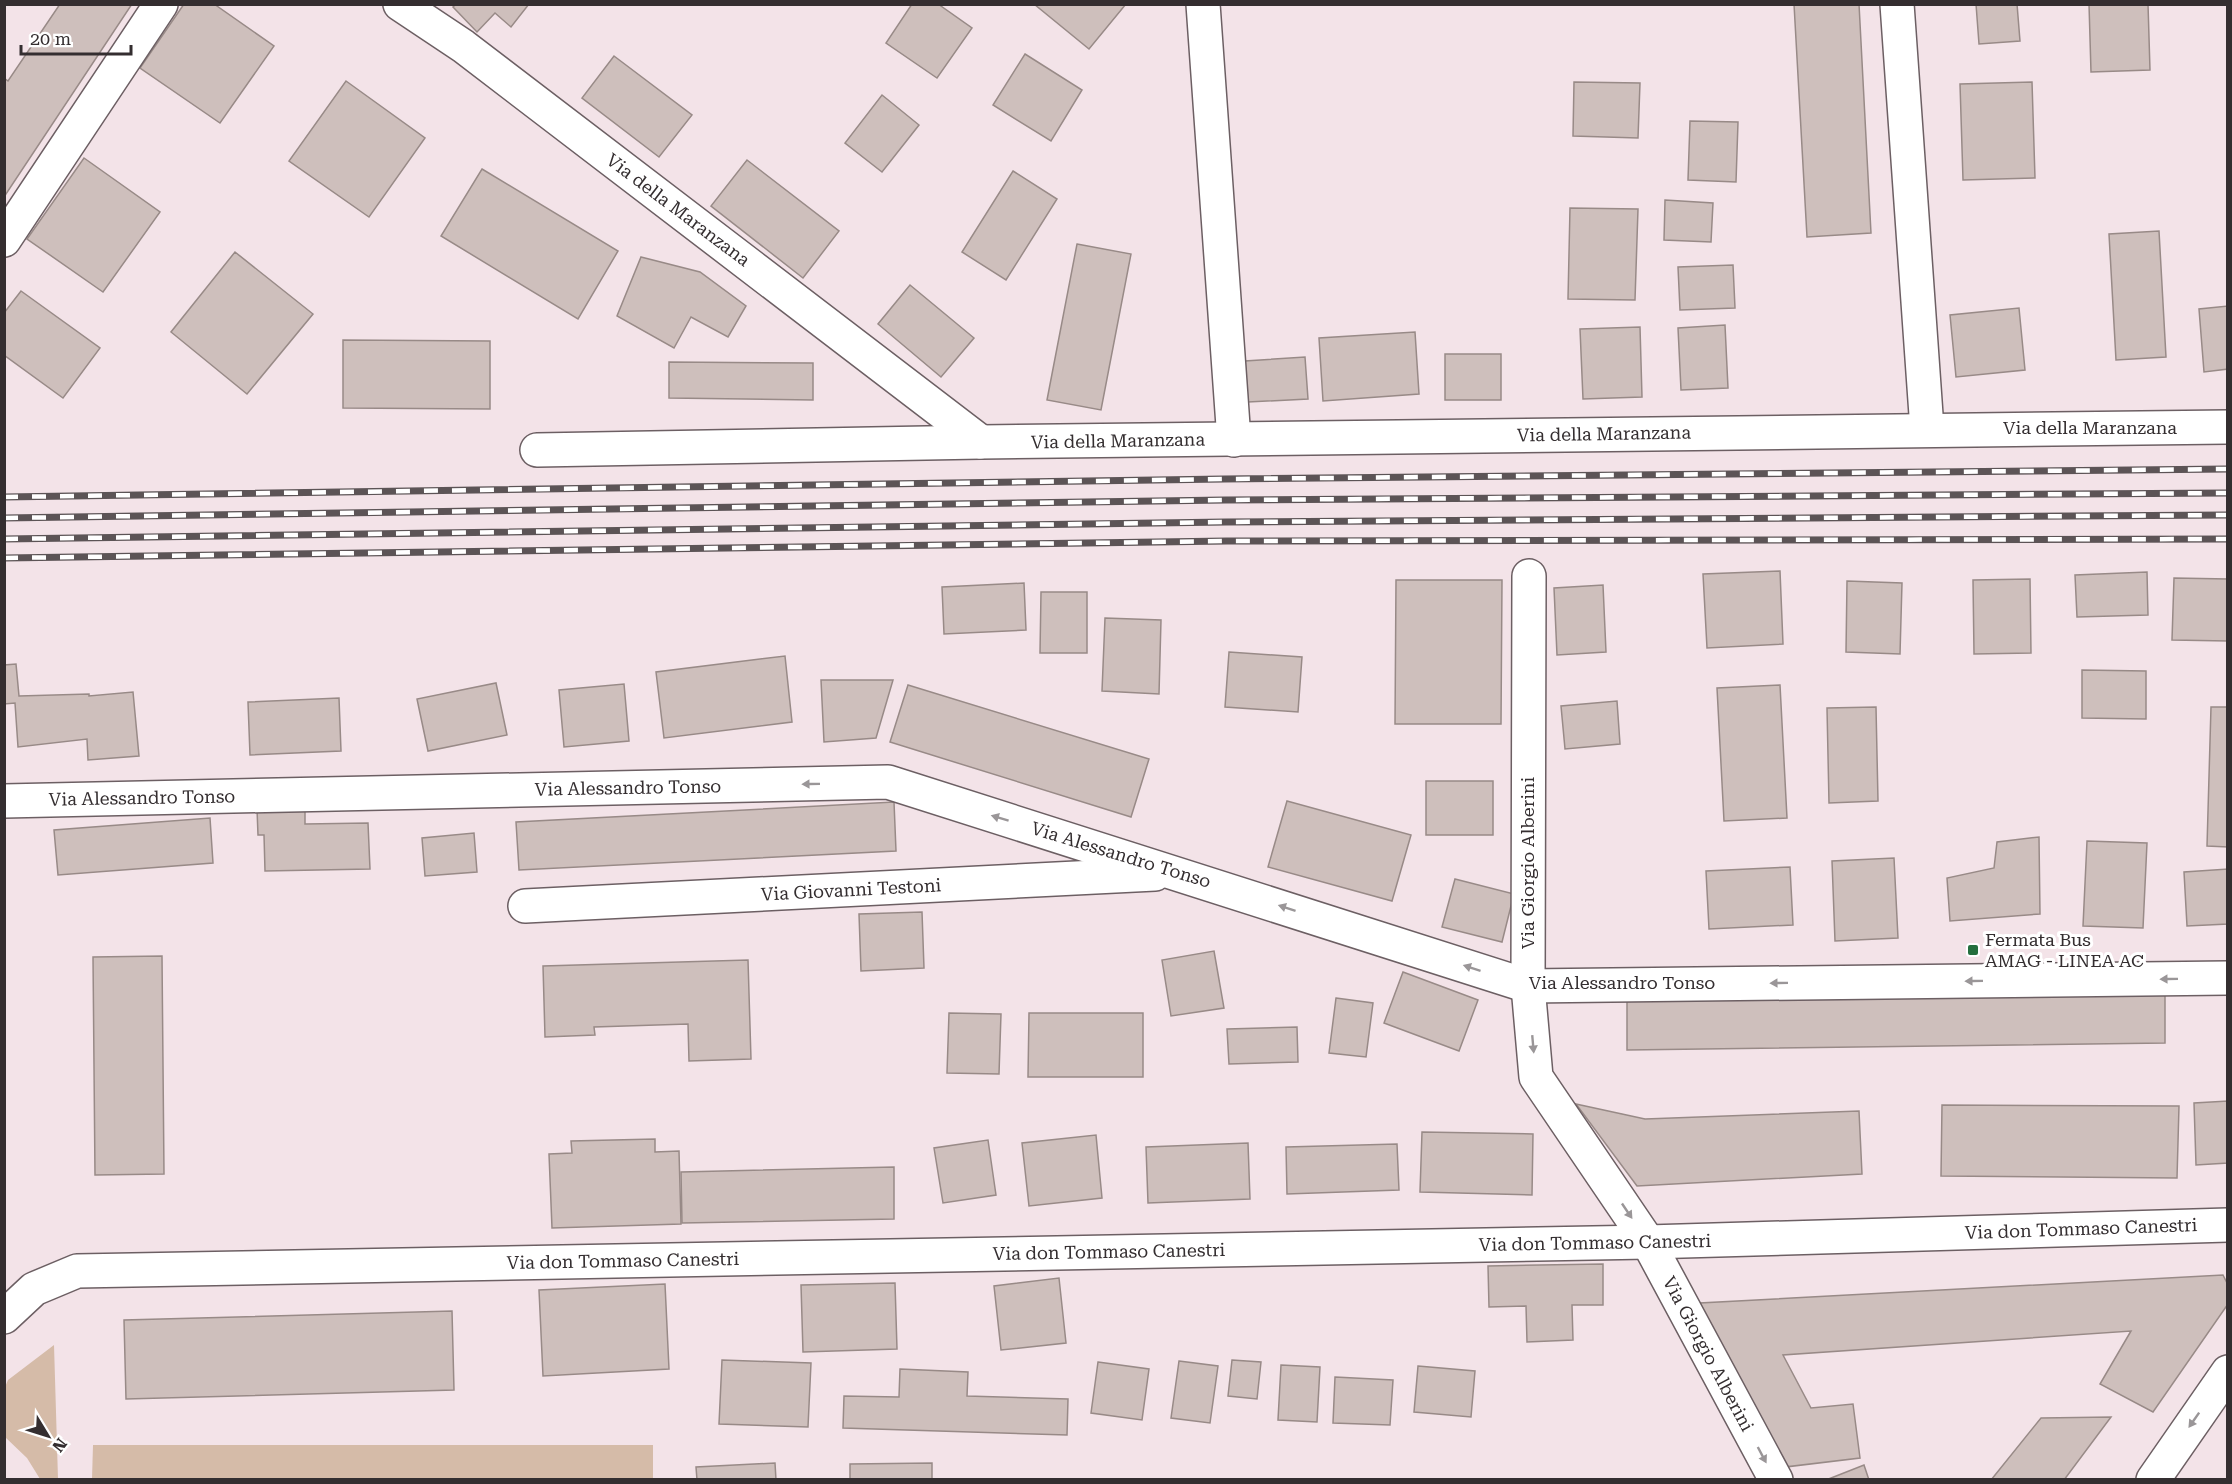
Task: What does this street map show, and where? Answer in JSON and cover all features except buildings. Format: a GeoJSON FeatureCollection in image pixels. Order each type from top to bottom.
{"type":"FeatureCollection","features":[{"type":"Feature","properties":{"kind":"street"},"geometry":{"type":"LineString","coordinates":[[4,240],[160,4]]}},
{"type":"Feature","properties":{"kind":"street","name":"Via della Maranzana"},"geometry":{"type":"LineString","coordinates":[[400,4],[463,46],[981,442]]}},
{"type":"Feature","properties":{"kind":"street"},"geometry":{"type":"LineString","coordinates":[[1203,4],[1234,440]]}},
{"type":"Feature","properties":{"kind":"street"},"geometry":{"type":"LineString","coordinates":[[1897,4],[1927,429]]}},
{"type":"Feature","properties":{"kind":"street","name":"Via della Maranzana"},"geometry":{"type":"LineString","coordinates":[[537,450],[1927,429],[2228,427]]}},
{"type":"Feature","properties":{"kind":"street","name":"Via Giorgio Alberini"},"geometry":{"type":"LineString","coordinates":[[1529,576],[1528,986],[1536,1077],[1648,1242],[1776,1479]]}},
{"type":"Feature","properties":{"kind":"street","name":"Via Alessandro Tonso"},"geometry":{"type":"LineString","coordinates":[[4,801],[888,783],[1178,873],[1528,986],[2228,978]]}},
{"type":"Feature","properties":{"kind":"street","name":"Via Giovanni Testoni"},"geometry":{"type":"LineString","coordinates":[[525,906],[1178,873]]}},
{"type":"Feature","properties":{"kind":"street","name":"Via don Tommaso Canestri"},"geometry":{"type":"LineString","coordinates":[[4,1317],[34,1289],[77,1271],[1648,1242],[2228,1225]]}},
{"type":"Feature","properties":{"kind":"street"},"geometry":{"type":"LineString","coordinates":[[2153,1479],[2228,1372]]}},
{"type":"Feature","properties":{"kind":"shaded area"},"geometry":{"type":"Polygon","coordinates":[[[54,1345],[58,1479],[40,1479],[27,1458],[5,1437],[5,1387],[8,1380],[54,1345]]]}},
{"type":"Feature","properties":{"kind":"shaded area"},"geometry":{"type":"Polygon","coordinates":[[[93,1445],[653,1445],[653,1479],[92,1479],[93,1445]]]}},
{"type":"Feature","properties":{"kind":"railway"},"geometry":{"type":"LineString","coordinates":[[4,497],[1224,479],[2228,469]]}},
{"type":"Feature","properties":{"kind":"railway"},"geometry":{"type":"LineString","coordinates":[[4,518],[1225,500],[2228,493]]}},
{"type":"Feature","properties":{"kind":"railway"},"geometry":{"type":"LineString","coordinates":[[4,539],[1226,522],[2228,515]]}},
{"type":"Feature","properties":{"kind":"railway"},"geometry":{"type":"LineString","coordinates":[[4,558],[1227,541],[2228,539]]}},
{"type":"Feature","properties":{"kind":"place","name":"Fermata Bus AMAG - LINEA AC"},"geometry":{"type":"Point","coordinates":[1973,950]}}]}
